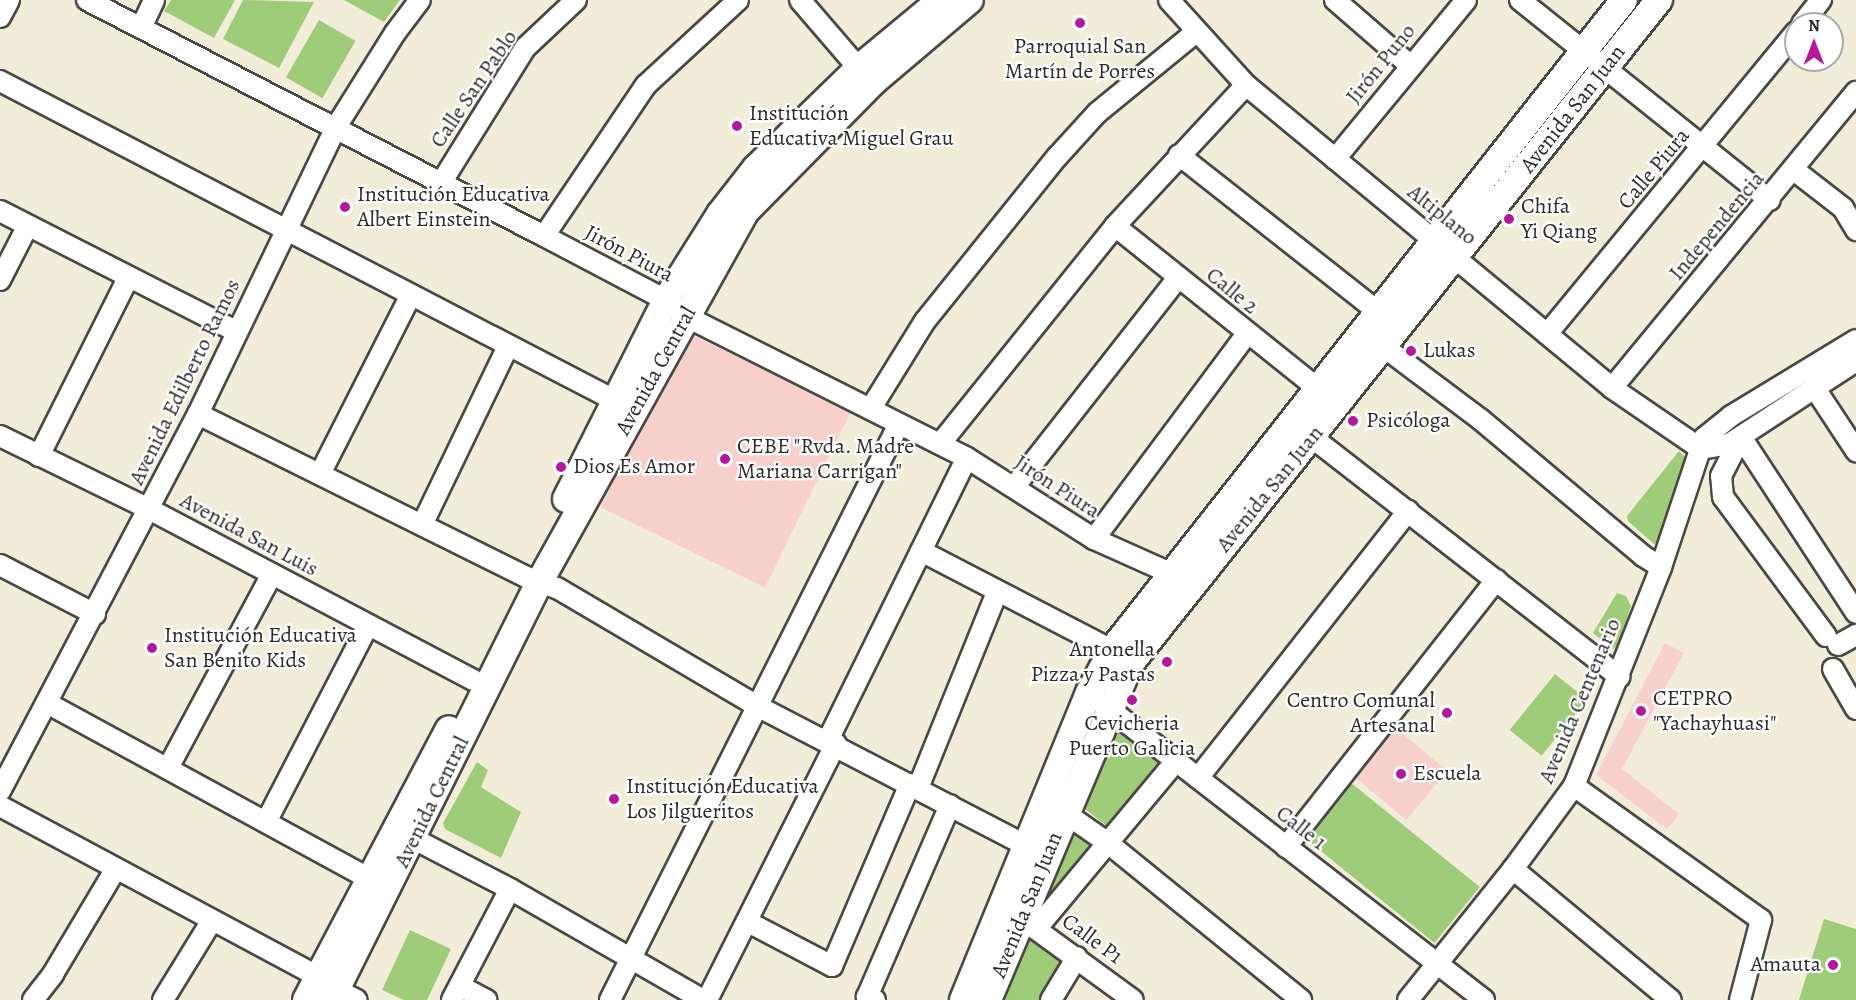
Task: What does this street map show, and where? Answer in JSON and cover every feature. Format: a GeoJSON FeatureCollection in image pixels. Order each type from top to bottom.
{"type":"FeatureCollection","features":[{"type":"Feature","properties":{"kind":"main road","name":"Avenida Central"},"geometry":{"type":"LineString","coordinates":[[336,992],[372,879],[474,680],[687,317],[745,213],[865,76],[941,0]]}},
{"type":"Feature","properties":{"kind":"main road","name":"Avenida Central"},"geometry":{"type":"LineString","coordinates":[[306,1000],[336,992],[414,839],[616,401],[666,300],[720,214],[756,168],[865,76],[970,0]]}},
{"type":"Feature","properties":{"kind":"main road","name":"Avenida San Juan"},"geometry":{"type":"LineString","coordinates":[[1098,701],[1130,664],[1303,430],[1320,390],[1624,0]]}},
{"type":"Feature","properties":{"kind":"main road","name":"Avenida San Juan"},"geometry":{"type":"LineString","coordinates":[[988,1000],[1029,924],[1054,806],[1098,701],[1112,650],[1303,430],[1384,347],[1659,0]]}},
{"type":"Feature","properties":{"kind":"main road","name":"Avenida San Juan"},"geometry":{"type":"LineString","coordinates":[[963,1000],[1025,845],[1054,806]]}},
{"type":"Feature","properties":{"kind":"street"},"geometry":{"type":"LineString","coordinates":[[0,17],[9,0]]}},
{"type":"Feature","properties":{"kind":"street","name":"Jirón Piura"},"geometry":{"type":"LineString","coordinates":[[87,0],[666,300],[687,317],[967,458],[1094,539],[1175,575]]}},
{"type":"Feature","properties":{"kind":"street"},"geometry":{"type":"LineString","coordinates":[[141,28],[154,0]]}},
{"type":"Feature","properties":{"kind":"street","name":"Avenida Edilberto Ramos"},"geometry":{"type":"LineString","coordinates":[[0,791],[95,614],[198,414],[336,128],[395,33],[420,0]]}},
{"type":"Feature","properties":{"kind":"street","name":"Calle San Pablo"},"geometry":{"type":"LineString","coordinates":[[441,183],[525,48],[576,0]]}},
{"type":"Feature","properties":{"kind":"street"},"geometry":{"type":"LineString","coordinates":[[544,236],[646,85],[738,0]]}},
{"type":"Feature","properties":{"kind":"street"},"geometry":{"type":"LineString","coordinates":[[800,0],[865,76]]}},
{"type":"Feature","properties":{"kind":"street","name":"Altiplano"},"geometry":{"type":"LineString","coordinates":[[1169,0],[1246,85],[1456,256],[1612,388],[1701,449]]}},
{"type":"Feature","properties":{"kind":"street"},"geometry":{"type":"LineString","coordinates":[[1335,0],[1411,66]]}},
{"type":"Feature","properties":{"kind":"street","name":"Jirón Puno"},"geometry":{"type":"LineString","coordinates":[[1335,159],[1466,0]]}},
{"type":"Feature","properties":{"kind":"street"},"geometry":{"type":"LineString","coordinates":[[1520,0],[1604,70],[1770,200]]}},
{"type":"Feature","properties":{"kind":"street"},"geometry":{"type":"LineString","coordinates":[[1812,12],[1821,0]]}},
{"type":"Feature","properties":{"kind":"street"},"geometry":{"type":"LineString","coordinates":[[871,408],[925,321],[1058,157],[1097,113],[1196,32]]}},
{"type":"Feature","properties":{"kind":"street","name":"Calle Piura"},"geometry":{"type":"LineString","coordinates":[[1547,334],[1703,148],[1784,47]]}},
{"type":"Feature","properties":{"kind":"street"},"geometry":{"type":"LineString","coordinates":[[0,81],[616,401]]}},
{"type":"Feature","properties":{"kind":"street"},"geometry":{"type":"LineString","coordinates":[[940,444],[1115,226],[1246,85]]}},
{"type":"Feature","properties":{"kind":"street","name":"Independencia"},"geometry":{"type":"LineString","coordinates":[[1612,388],[1770,200],[1856,92]]}},
{"type":"Feature","properties":{"kind":"street"},"geometry":{"type":"LineString","coordinates":[[1179,155],[1380,313]]}},
{"type":"Feature","properties":{"kind":"street"},"geometry":{"type":"LineString","coordinates":[[1794,170],[1849,204],[1856,230]]}},
{"type":"Feature","properties":{"kind":"street"},"geometry":{"type":"LineString","coordinates":[[0,211],[27,227],[237,332]]}},
{"type":"Feature","properties":{"kind":"street","name":"Calle 2"},"geometry":{"type":"LineString","coordinates":[[1115,226],[1247,334],[1320,390]]}},
{"type":"Feature","properties":{"kind":"street"},"geometry":{"type":"LineString","coordinates":[[0,280],[27,227]]}},
{"type":"Feature","properties":{"kind":"street"},"geometry":{"type":"LineString","coordinates":[[39,456],[129,278]]}},
{"type":"Feature","properties":{"kind":"street"},"geometry":{"type":"LineString","coordinates":[[1014,487],[1178,278]]}},
{"type":"Feature","properties":{"kind":"street"},"geometry":{"type":"LineString","coordinates":[[320,474],[411,295]]}},
{"type":"Feature","properties":{"kind":"street"},"geometry":{"type":"LineString","coordinates":[[1094,539],[1247,334]]}},
{"type":"Feature","properties":{"kind":"street","name":"Avenida Centenario"},"geometry":{"type":"LineString","coordinates":[[1408,1000],[1513,869],[1574,786],[1620,677],[1661,567],[1704,438],[1716,426],[1856,340]]}},
{"type":"Feature","properties":{"kind":"street"},"geometry":{"type":"LineString","coordinates":[[422,525],[508,346]]}},
{"type":"Feature","properties":{"kind":"street"},"geometry":{"type":"LineString","coordinates":[[1384,347],[1480,419],[1643,556],[1661,567]]}},
{"type":"Feature","properties":{"kind":"street"},"geometry":{"type":"LineString","coordinates":[[1701,449],[1729,444],[1856,361]]}},
{"type":"Feature","properties":{"kind":"street"},"geometry":{"type":"LineString","coordinates":[[1814,387],[1856,451]]}},
{"type":"Feature","properties":{"kind":"street"},"geometry":{"type":"LineString","coordinates":[[198,414],[533,579],[757,706],[832,742],[1025,845]]}},
{"type":"Feature","properties":{"kind":"street"},"geometry":{"type":"LineString","coordinates":[[610,1000],[899,424]]}},
{"type":"Feature","properties":{"kind":"street"},"geometry":{"type":"LineString","coordinates":[[1303,430],[1620,677]]}},
{"type":"Feature","properties":{"kind":"street","name":"Avenida San Luis"},"geometry":{"type":"LineString","coordinates":[[0,436],[149,509],[474,680]]}},
{"type":"Feature","properties":{"kind":"street"},"geometry":{"type":"LineString","coordinates":[[1741,437],[1856,613]]}},
{"type":"Feature","properties":{"kind":"street"},"geometry":{"type":"LineString","coordinates":[[1741,437],[1721,476],[1723,496],[1832,641],[1856,635]]}},
{"type":"Feature","properties":{"kind":"street"},"geometry":{"type":"LineString","coordinates":[[414,839],[510,889],[705,1000],[748,922],[921,551],[967,458]]}},
{"type":"Feature","properties":{"kind":"street"},"geometry":{"type":"LineString","coordinates":[[1198,778],[1408,511]]}},
{"type":"Feature","properties":{"kind":"street"},"geometry":{"type":"LineString","coordinates":[[921,551],[996,592],[1112,650]]}},
{"type":"Feature","properties":{"kind":"street"},"geometry":{"type":"LineString","coordinates":[[0,565],[95,614]]}},
{"type":"Feature","properties":{"kind":"street"},"geometry":{"type":"LineString","coordinates":[[168,768],[272,574]]}},
{"type":"Feature","properties":{"kind":"street"},"geometry":{"type":"LineString","coordinates":[[1286,847],[1496,580]]}},
{"type":"Feature","properties":{"kind":"street"},"geometry":{"type":"LineString","coordinates":[[748,922],[832,966],[914,786],[996,592]]}},
{"type":"Feature","properties":{"kind":"street"},"geometry":{"type":"LineString","coordinates":[[266,822],[368,625]]}},
{"type":"Feature","properties":{"kind":"street"},"geometry":{"type":"LineString","coordinates":[[1833,669],[1856,709]]}},
{"type":"Feature","properties":{"kind":"street","name":"Calle 1"},"geometry":{"type":"LineString","coordinates":[[1098,701],[1484,1000]]}},
{"type":"Feature","properties":{"kind":"street"},"geometry":{"type":"LineString","coordinates":[[47,703],[372,879]]}},
{"type":"Feature","properties":{"kind":"street"},"geometry":{"type":"LineString","coordinates":[[1029,924],[1108,843],[1176,760]]}},
{"type":"Feature","properties":{"kind":"street"},"geometry":{"type":"LineString","coordinates":[[1574,786],[1761,920],[1740,1000]]}},
{"type":"Feature","properties":{"kind":"street"},"geometry":{"type":"LineString","coordinates":[[875,1000],[867,997],[950,805]]}},
{"type":"Feature","properties":{"kind":"street"},"geometry":{"type":"LineString","coordinates":[[0,806],[336,992]]}},
{"type":"Feature","properties":{"kind":"street"},"geometry":{"type":"LineString","coordinates":[[1054,806],[1108,843],[1302,1000]]}},
{"type":"Feature","properties":{"kind":"street"},"geometry":{"type":"LineString","coordinates":[[1513,869],[1671,1000]]}},
{"type":"Feature","properties":{"kind":"street"},"geometry":{"type":"LineString","coordinates":[[33,1000],[53,974],[115,870]]}},
{"type":"Feature","properties":{"kind":"street"},"geometry":{"type":"LineString","coordinates":[[486,1000],[456,993],[510,889]]}},
{"type":"Feature","properties":{"kind":"street"},"geometry":{"type":"LineString","coordinates":[[163,1000],[211,922]]}},
{"type":"Feature","properties":{"kind":"street","name":"Calle P1"},"geometry":{"type":"LineString","coordinates":[[1029,924],[1133,1000]]}},
{"type":"Feature","properties":{"kind":"street"},"geometry":{"type":"LineString","coordinates":[[1051,1000],[1077,957]]}},
{"type":"Feature","properties":{"kind":"shaded area","name":"CEBE \"Rvda. Madre Mariana Carrigan\""},"geometry":{"type":"Polygon","coordinates":[[[686,332],[850,412],[765,587],[601,507],[686,332]]]}},
{"type":"Feature","properties":{"kind":"shaded area","name":"CETPRO \"Yachayhuasi\""},"geometry":{"type":"Polygon","coordinates":[[[1665,643],[1684,653],[1622,769],[1679,814],[1667,829],[1596,775],[1665,643]]]}},
{"type":"Feature","properties":{"kind":"shaded area","name":"Escuela"},"geometry":{"type":"Polygon","coordinates":[[[1396,728],[1447,771],[1406,820],[1355,777],[1396,728]]]}},
{"type":"Feature","properties":{"kind":"green space"},"geometry":{"type":"Polygon","coordinates":[[[171,0],[235,0],[214,38],[164,11],[171,0]]]}},
{"type":"Feature","properties":{"kind":"green space"},"geometry":{"type":"Polygon","coordinates":[[[243,0],[314,2],[279,68],[223,39],[243,0]]]}},
{"type":"Feature","properties":{"kind":"green space"},"geometry":{"type":"Polygon","coordinates":[[[344,0],[400,0],[384,22],[344,0]]]}},
{"type":"Feature","properties":{"kind":"green space"},"geometry":{"type":"Polygon","coordinates":[[[319,20],[355,41],[322,98],[286,77],[319,20]]]}},
{"type":"Feature","properties":{"kind":"green space"},"geometry":{"type":"Polygon","coordinates":[[[1679,451],[1688,460],[1661,544],[1654,544],[1628,521],[1627,516],[1679,451]]]}},
{"type":"Feature","properties":{"kind":"green space"},"geometry":{"type":"Polygon","coordinates":[[[1617,593],[1626,596],[1631,606],[1618,645],[1613,649],[1593,633],[1617,593]]]}},
{"type":"Feature","properties":{"kind":"green space"},"geometry":{"type":"Polygon","coordinates":[[[1555,674],[1587,700],[1542,756],[1510,730],[1555,674]]]}},
{"type":"Feature","properties":{"kind":"green space"},"geometry":{"type":"Polygon","coordinates":[[[1114,723],[1163,758],[1108,827],[1076,802],[1114,723]]]}},
{"type":"Feature","properties":{"kind":"green space"},"geometry":{"type":"Polygon","coordinates":[[[477,762],[488,770],[481,787],[521,812],[501,858],[445,829],[443,823],[477,762]]]}},
{"type":"Feature","properties":{"kind":"green space"},"geometry":{"type":"Polygon","coordinates":[[[1350,782],[1480,887],[1434,943],[1305,838],[1350,782]]]}},
{"type":"Feature","properties":{"kind":"green space"},"geometry":{"type":"Polygon","coordinates":[[[1072,828],[1096,842],[1036,920],[1062,835],[1072,828]]]}},
{"type":"Feature","properties":{"kind":"green space","name":"Amauta"},"geometry":{"type":"Polygon","coordinates":[[[1824,919],[1856,929],[1856,1000],[1799,1000],[1824,919]]]}},
{"type":"Feature","properties":{"kind":"green space"},"geometry":{"type":"Polygon","coordinates":[[[410,930],[451,949],[427,1000],[404,1000],[382,990],[410,930]]]}},
{"type":"Feature","properties":{"kind":"green space"},"geometry":{"type":"Polygon","coordinates":[[[1026,937],[1037,937],[1066,962],[1044,1000],[995,1000],[1026,937]]]}},
{"type":"Feature","properties":{"kind":"place","name":"Parroquial San Martín de Porres"},"geometry":{"type":"Point","coordinates":[1080,23]}},
{"type":"Feature","properties":{"kind":"place","name":"Institución Educativa Miguel Grau"},"geometry":{"type":"Point","coordinates":[737,126]}},
{"type":"Feature","properties":{"kind":"place","name":"Institución Educativa Albert Einstein"},"geometry":{"type":"Point","coordinates":[345,207]}},
{"type":"Feature","properties":{"kind":"place","name":"Chifa Yi Qiang"},"geometry":{"type":"Point","coordinates":[1509,219]}},
{"type":"Feature","properties":{"kind":"place","name":"Lukas"},"geometry":{"type":"Point","coordinates":[1411,351]}},
{"type":"Feature","properties":{"kind":"place","name":"Psicóloga"},"geometry":{"type":"Point","coordinates":[1353,421]}},
{"type":"Feature","properties":{"kind":"place","name":"CEBE \"Rvda. Madre Mariana Carrigan\""},"geometry":{"type":"Point","coordinates":[725,459]}},
{"type":"Feature","properties":{"kind":"place","name":"Dios Es Amor"},"geometry":{"type":"Point","coordinates":[561,467]}},
{"type":"Feature","properties":{"kind":"place","name":"Institución Educativa San Benito Kids"},"geometry":{"type":"Point","coordinates":[152,648]}},
{"type":"Feature","properties":{"kind":"place","name":"Antonella Pizza y Pastas"},"geometry":{"type":"Point","coordinates":[1167,662]}},
{"type":"Feature","properties":{"kind":"place","name":"Cevicheria Puerto Galicia"},"geometry":{"type":"Point","coordinates":[1132,700]}},
{"type":"Feature","properties":{"kind":"place","name":"CETPRO \"Yachayhuasi\""},"geometry":{"type":"Point","coordinates":[1641,711]}},
{"type":"Feature","properties":{"kind":"place","name":"Centro Comunal Artesanal"},"geometry":{"type":"Point","coordinates":[1447,713]}},
{"type":"Feature","properties":{"kind":"place","name":"Escuela"},"geometry":{"type":"Point","coordinates":[1401,774]}},
{"type":"Feature","properties":{"kind":"place","name":"Institución Educativa Los Jilgueritos"},"geometry":{"type":"Point","coordinates":[614,799]}},
{"type":"Feature","properties":{"kind":"place","name":"Amauta"},"geometry":{"type":"Point","coordinates":[1833,965]}}]}
